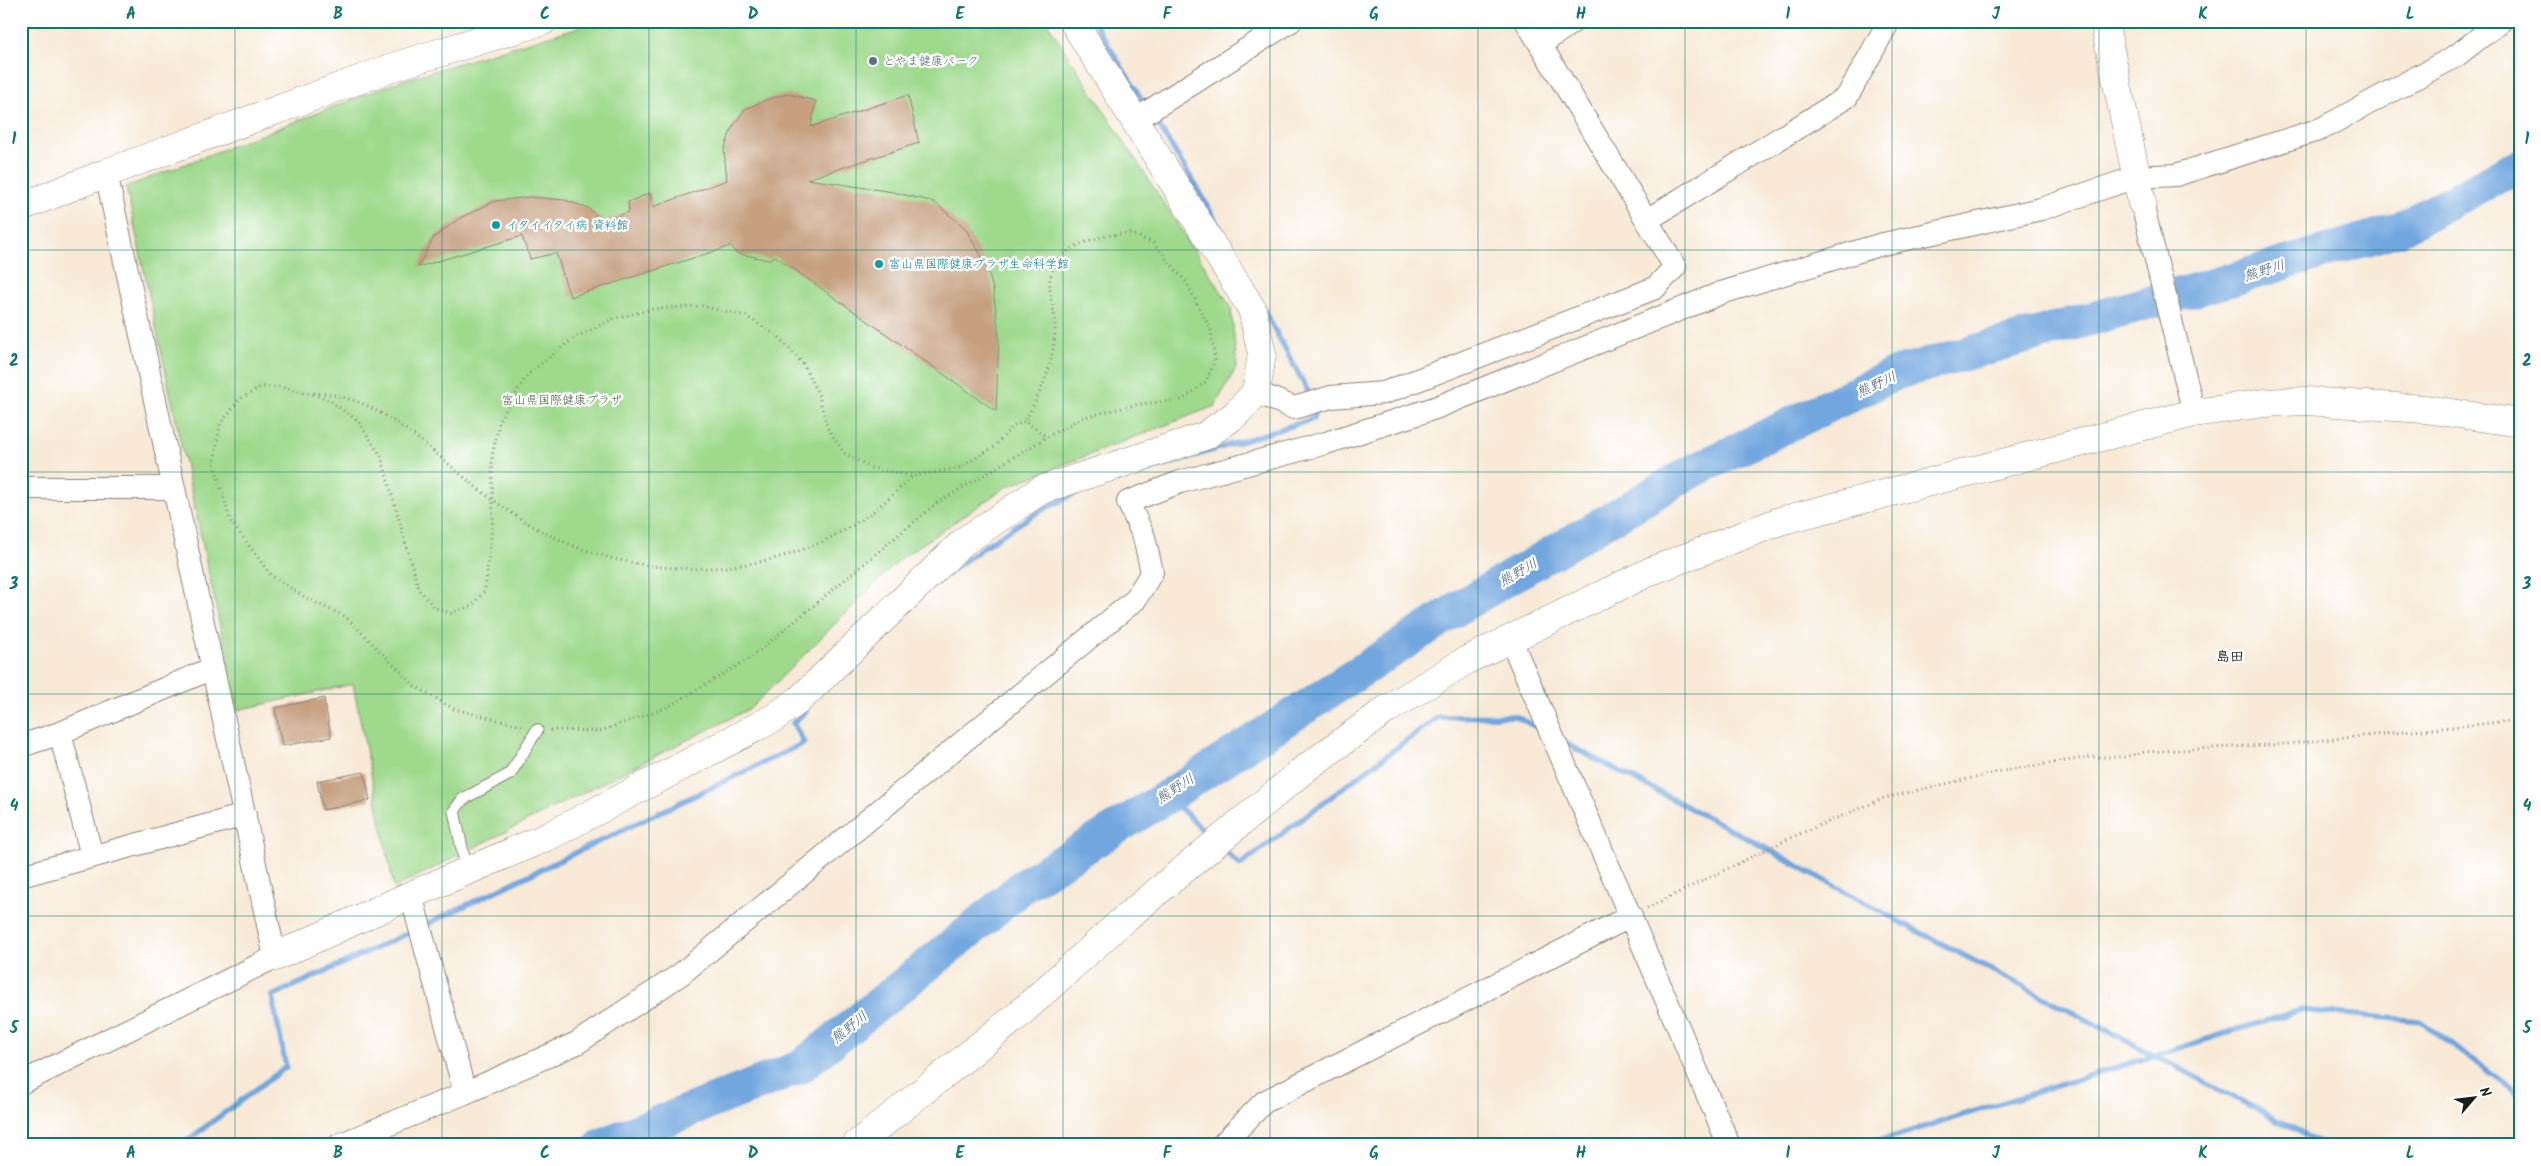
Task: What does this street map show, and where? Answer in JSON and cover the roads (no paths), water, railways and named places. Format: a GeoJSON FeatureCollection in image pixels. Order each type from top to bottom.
{"type":"FeatureCollection","features":[{"type":"Feature","properties":{"kind":"street"},"geometry":{"type":"LineString","coordinates":[[21,207],[106,173],[396,66],[543,21]]}},
{"type":"Feature","properties":{"kind":"street"},"geometry":{"type":"LineString","coordinates":[[21,1083],[275,957],[411,895],[549,836],[784,711],[799,700],[963,542],[1041,490],[1205,436],[1235,415],[1256,392],[1262,354],[1252,309],[1073,21]]}},
{"type":"Feature","properties":{"kind":"street"},"geometry":{"type":"LineString","coordinates":[[1135,120],[1291,21]]}},
{"type":"Feature","properties":{"kind":"street"},"geometry":{"type":"LineString","coordinates":[[1256,392],[1294,408],[1331,397],[1384,393],[1656,288],[1676,267],[1526,21]]}},
{"type":"Feature","properties":{"kind":"street"},"geometry":{"type":"LineString","coordinates":[[1541,44],[1574,21]]}},
{"type":"Feature","properties":{"kind":"street"},"geometry":{"type":"LineString","coordinates":[[1647,220],[1847,97],[1889,21]]}},
{"type":"Feature","properties":{"kind":"street"},"geometry":{"type":"LineString","coordinates":[[2104,21],[2139,190],[2194,413]]}},
{"type":"Feature","properties":{"kind":"street"},"geometry":{"type":"LineString","coordinates":[[339,1145],[577,1043],[681,974],[1135,600],[1152,572],[1144,537],[1128,502],[1180,482],[1326,444],[1435,408],[1721,293],[1879,245],[2041,209],[2139,190],[2176,174],[2321,129],[2456,56],[2501,21]]}},
{"type":"Feature","properties":{"kind":"street"},"geometry":{"type":"LineString","coordinates":[[106,173],[275,957]]}},
{"type":"Feature","properties":{"kind":"street"},"geometry":{"type":"LineString","coordinates":[[856,1145],[1017,1016],[1122,921],[1306,768],[1386,710],[1467,660],[1651,571],[1780,521],[2194,413],[2265,403],[2306,401],[2425,409],[2520,423]]}},
{"type":"Feature","properties":{"kind":"street"},"geometry":{"type":"LineString","coordinates":[[21,488],[174,488]]}},
{"type":"Feature","properties":{"kind":"street"},"geometry":{"type":"LineString","coordinates":[[1510,638],[1729,1145]]}},
{"type":"Feature","properties":{"kind":"street"},"geometry":{"type":"LineString","coordinates":[[21,746],[60,733],[213,668]]}},
{"type":"Feature","properties":{"kind":"street"},"geometry":{"type":"LineString","coordinates":[[60,733],[92,856]]}},
{"type":"Feature","properties":{"kind":"street"},"geometry":{"type":"LineString","coordinates":[[21,876],[245,815]]}},
{"type":"Feature","properties":{"kind":"street"},"geometry":{"type":"LineString","coordinates":[[411,895],[464,1093]]}},
{"type":"Feature","properties":{"kind":"street"},"geometry":{"type":"LineString","coordinates":[[1222,1145],[1264,1102],[1631,916]]}},
{"type":"Feature","properties":{"kind":"lane"},"geometry":{"type":"LineString","coordinates":[[467,872],[454,811],[463,799],[510,774],[537,730]]}},
{"type":"Feature","properties":{"kind":"waterway"},"geometry":{"type":"LineString","coordinates":[[1093,21],[1147,108]]}},
{"type":"Feature","properties":{"kind":"waterway"},"geometry":{"type":"LineString","coordinates":[[1152,115],[1201,194],[1235,256]]}},
{"type":"Feature","properties":{"kind":"waterway","name":"熊野川"},"geometry":{"type":"LineString","coordinates":[[601,1145],[800,1067],[970,931],[1024,885],[1168,796],[1466,603],[1689,473],[1897,373],[2223,282],[2400,229],[2520,165]]}},
{"type":"Feature","properties":{"kind":"waterway"},"geometry":{"type":"LineString","coordinates":[[1264,310],[1311,397]]}},
{"type":"Feature","properties":{"kind":"waterway"},"geometry":{"type":"LineString","coordinates":[[951,571],[989,543],[1038,512],[1078,492],[1313,419],[1316,407]]}},
{"type":"Feature","properties":{"kind":"waterway"},"geometry":{"type":"LineString","coordinates":[[425,925],[804,743],[793,723],[806,711]]}},
{"type":"Feature","properties":{"kind":"waterway"},"geometry":{"type":"LineString","coordinates":[[1222,848],[1240,865],[1438,717],[1515,716],[1542,730]]}},
{"type":"Feature","properties":{"kind":"waterway"},"geometry":{"type":"LineString","coordinates":[[1563,742],[2325,1145]]}},
{"type":"Feature","properties":{"kind":"waterway"},"geometry":{"type":"LineString","coordinates":[[1168,796],[1211,838]]}},
{"type":"Feature","properties":{"kind":"waterway"},"geometry":{"type":"LineString","coordinates":[[181,1145],[286,1067],[272,996],[415,930]]}},
{"type":"Feature","properties":{"kind":"waterway"},"geometry":{"type":"LineString","coordinates":[[1866,1145],[2301,1010],[2420,1021],[2520,1095]]}},
{"type":"Feature","properties":{"kind":"place","name":"とやま健康パーク"},"geometry":{"type":"Point","coordinates":[873,61]}},
{"type":"Feature","properties":{"kind":"place","name":"イタイイタイ病 資料館"},"geometry":{"type":"Point","coordinates":[496,225]}},
{"type":"Feature","properties":{"kind":"place","name":"富山県国際健康プラザ生命科学館"},"geometry":{"type":"Point","coordinates":[879,264]}},
{"type":"Feature","properties":{"kind":"district","name":"島田"},"geometry":{"type":"Point","coordinates":[2230,656]}},
{"type":"Feature","properties":{"kind":"park label","name":"富山県国際健康プラザ"},"geometry":{"type":"Point","coordinates":[562,400]}}]}
